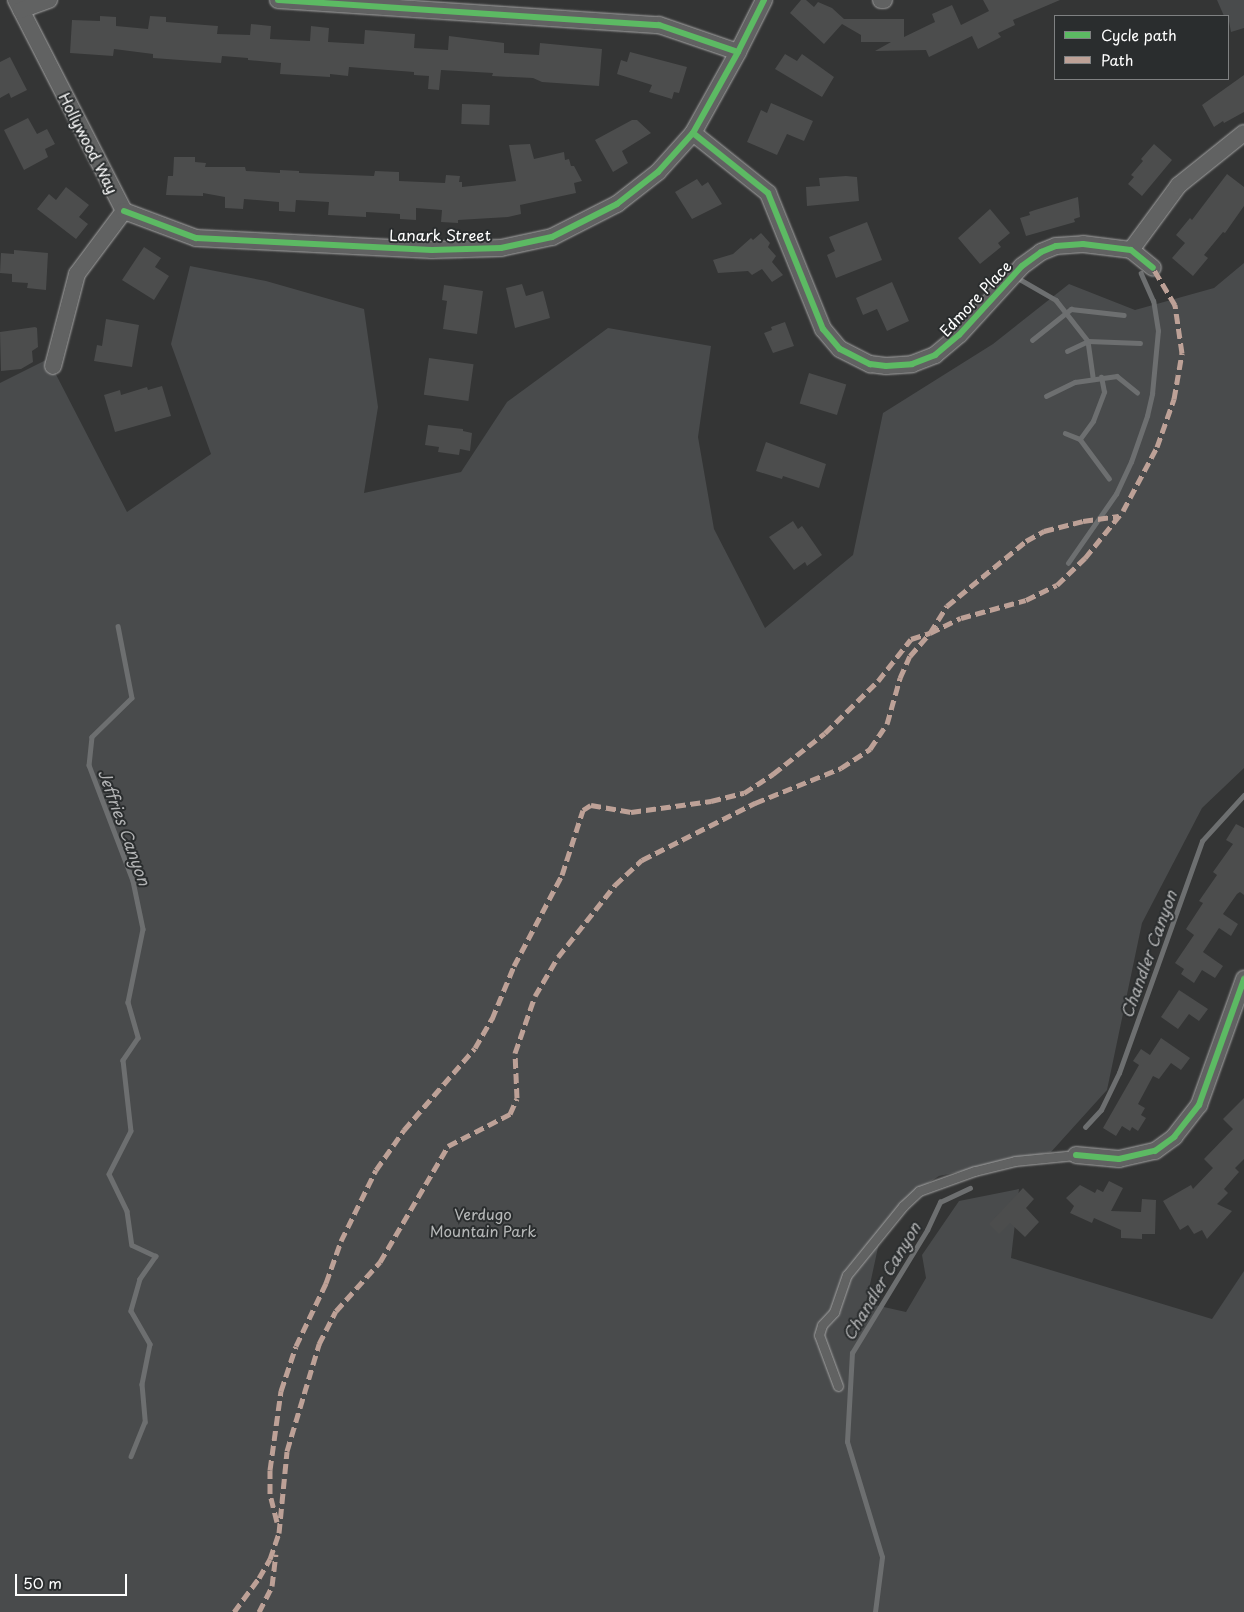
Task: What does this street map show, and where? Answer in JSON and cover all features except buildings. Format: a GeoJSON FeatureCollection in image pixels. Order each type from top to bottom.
{"type":"FeatureCollection","features":[{"type":"Feature","properties":{"kind":"street"},"geometry":{"type":"LineString","coordinates":[[18,5],[49,0]]}},
{"type":"Feature","properties":{"kind":"street"},"geometry":{"type":"LineString","coordinates":[[278,0],[659,25],[738,52]]}},
{"type":"Feature","properties":{"kind":"street","name":"Lanark Street"},"geometry":{"type":"LineString","coordinates":[[124,211],[196,238],[432,250],[501,248],[552,237],[617,204],[658,172],[693,133],[738,52],[764,0]]}},
{"type":"Feature","properties":{"kind":"street","name":"Hollywood Way"},"geometry":{"type":"LineString","coordinates":[[18,5],[124,211],[78,274],[53,366]]}},
{"type":"Feature","properties":{"kind":"street","name":"Edmore Place"},"geometry":{"type":"LineString","coordinates":[[693,133],[768,193],[823,329],[840,349],[870,364],[886,366],[912,364],[946,347],[1022,266],[1041,252],[1056,246],[1083,244],[1131,250]]}},
{"type":"Feature","properties":{"kind":"street"},"geometry":{"type":"LineString","coordinates":[[1153,268],[1131,250],[1179,185],[1244,133]]}},
{"type":"Feature","properties":{"kind":"street"},"geometry":{"type":"LineString","coordinates":[[1076,1155],[1120,1159],[1155,1151],[1174,1137],[1199,1105],[1244,979]]}},
{"type":"Feature","properties":{"kind":"lane"},"geometry":{"type":"LineString","coordinates":[[838,1386],[819,1335],[822,1325],[834,1312],[847,1275],[904,1206],[919,1191],[975,1170],[1015,1161],[1076,1155]]}},
{"type":"Feature","properties":{"kind":"green space"},"geometry":{"type":"Polygon","coordinates":[[[1217,0],[1244,0],[1244,28],[1231,32],[1229,15],[1224,15],[1217,0]]]}},
{"type":"Feature","properties":{"kind":"green space","name":"Verdugo Mountain Park"},"geometry":{"type":"Polygon","coordinates":[[[1244,263],[1244,768],[1202,808],[1142,923],[1107,1090],[1051,1152],[939,1176],[925,1185],[882,1229],[866,1303],[906,1312],[926,1278],[922,1255],[959,1201],[1019,1189],[1011,1258],[1212,1319],[1244,1271],[1244,1612],[0,1612],[0,383],[48,359],[127,512],[211,454],[171,344],[190,266],[266,281],[364,309],[378,407],[364,493],[461,472],[507,402],[608,328],[711,346],[698,437],[714,529],[765,628],[853,555],[883,413],[993,344],[1069,284],[1135,310],[1214,288],[1244,263]]]}},
{"type":"Feature","properties":{"kind":"waterway"},"geometry":{"type":"LineString","coordinates":[[1068,563],[1116,494],[1131,462],[1147,416],[1152,394],[1158,331],[1153,301],[1141,274]]}},
{"type":"Feature","properties":{"kind":"waterway"},"geometry":{"type":"LineString","coordinates":[[1016,277],[1056,300],[1088,341],[1093,378]]}},
{"type":"Feature","properties":{"kind":"waterway"},"geometry":{"type":"LineString","coordinates":[[1032,340],[1071,309],[1124,315]]}},
{"type":"Feature","properties":{"kind":"waterway"},"geometry":{"type":"LineString","coordinates":[[1067,351],[1088,341],[1140,343]]}},
{"type":"Feature","properties":{"kind":"waterway"},"geometry":{"type":"LineString","coordinates":[[1046,396],[1075,382],[1117,376],[1137,392]]}},
{"type":"Feature","properties":{"kind":"waterway"},"geometry":{"type":"LineString","coordinates":[[1080,439],[1093,421],[1104,392],[1101,377]]}},
{"type":"Feature","properties":{"kind":"waterway"},"geometry":{"type":"LineString","coordinates":[[1065,433],[1080,439],[1109,478]]}},
{"type":"Feature","properties":{"kind":"waterway","name":"Jeffries Canyon"},"geometry":{"type":"LineString","coordinates":[[118,626],[132,698],[92,737],[89,765],[133,881],[143,929],[128,1002],[138,1038],[123,1060],[131,1131],[109,1174],[127,1211],[132,1245],[156,1256],[140,1279],[131,1311],[150,1344],[142,1384],[145,1422],[131,1456]]}},
{"type":"Feature","properties":{"kind":"waterway","name":"Chandler Canyon"},"geometry":{"type":"LineString","coordinates":[[1085,1127],[1101,1110],[1119,1073],[1202,841],[1244,795]]}},
{"type":"Feature","properties":{"kind":"waterway","name":"Chandler Canyon"},"geometry":{"type":"LineString","coordinates":[[875,1612],[882,1557],[847,1442],[852,1353],[927,1230],[940,1202],[970,1188]]}},
{"type":"Feature","properties":{"kind":"marked path"},"geometry":{"type":"LineString","coordinates":[[234,1612],[259,1578],[270,1559],[279,1533],[287,1451],[319,1344],[336,1311],[380,1262],[448,1146],[510,1114],[517,1098],[515,1053],[535,996],[558,957],[615,885],[642,860],[755,803],[841,768],[870,749],[887,724],[900,678],[910,656],[930,633],[961,618],[1026,600],[1057,585],[1085,558],[1123,511],[1157,447],[1174,399],[1182,353],[1175,305],[1153,268]]}},
{"type":"Feature","properties":{"kind":"marked path"},"geometry":{"type":"LineString","coordinates":[[277,1522],[270,1494],[270,1470],[281,1391],[296,1346],[326,1283],[341,1241],[376,1170],[404,1130],[475,1048],[492,1019],[514,966],[562,875],[583,810],[591,805],[631,812],[711,801],[744,793],[773,774],[825,733],[878,681],[911,639],[930,633],[947,606],[1026,541],[1044,531],[1083,521],[1119,516]]}},
{"type":"Feature","properties":{"kind":"marked path"},"geometry":{"type":"LineString","coordinates":[[259,1612],[272,1586],[276,1554]]}},
{"type":"Feature","properties":{"kind":"cycle path"},"geometry":{"type":"LineString","coordinates":[[278,0],[659,25],[738,52]]}},
{"type":"Feature","properties":{"kind":"cycle path"},"geometry":{"type":"LineString","coordinates":[[124,211],[196,238],[432,250],[501,248],[552,237],[617,204],[658,172],[693,133],[738,52],[764,0]]}},
{"type":"Feature","properties":{"kind":"cycle path"},"geometry":{"type":"LineString","coordinates":[[693,133],[768,193],[823,329],[840,349],[870,364],[886,366],[912,364],[935,355],[959,335],[1022,266],[1041,252],[1056,246],[1083,244],[1131,250],[1153,268]]}},
{"type":"Feature","properties":{"kind":"cycle path"},"geometry":{"type":"LineString","coordinates":[[1076,1155],[1119,1159],[1155,1151],[1174,1137],[1199,1105],[1244,979]]}}]}
